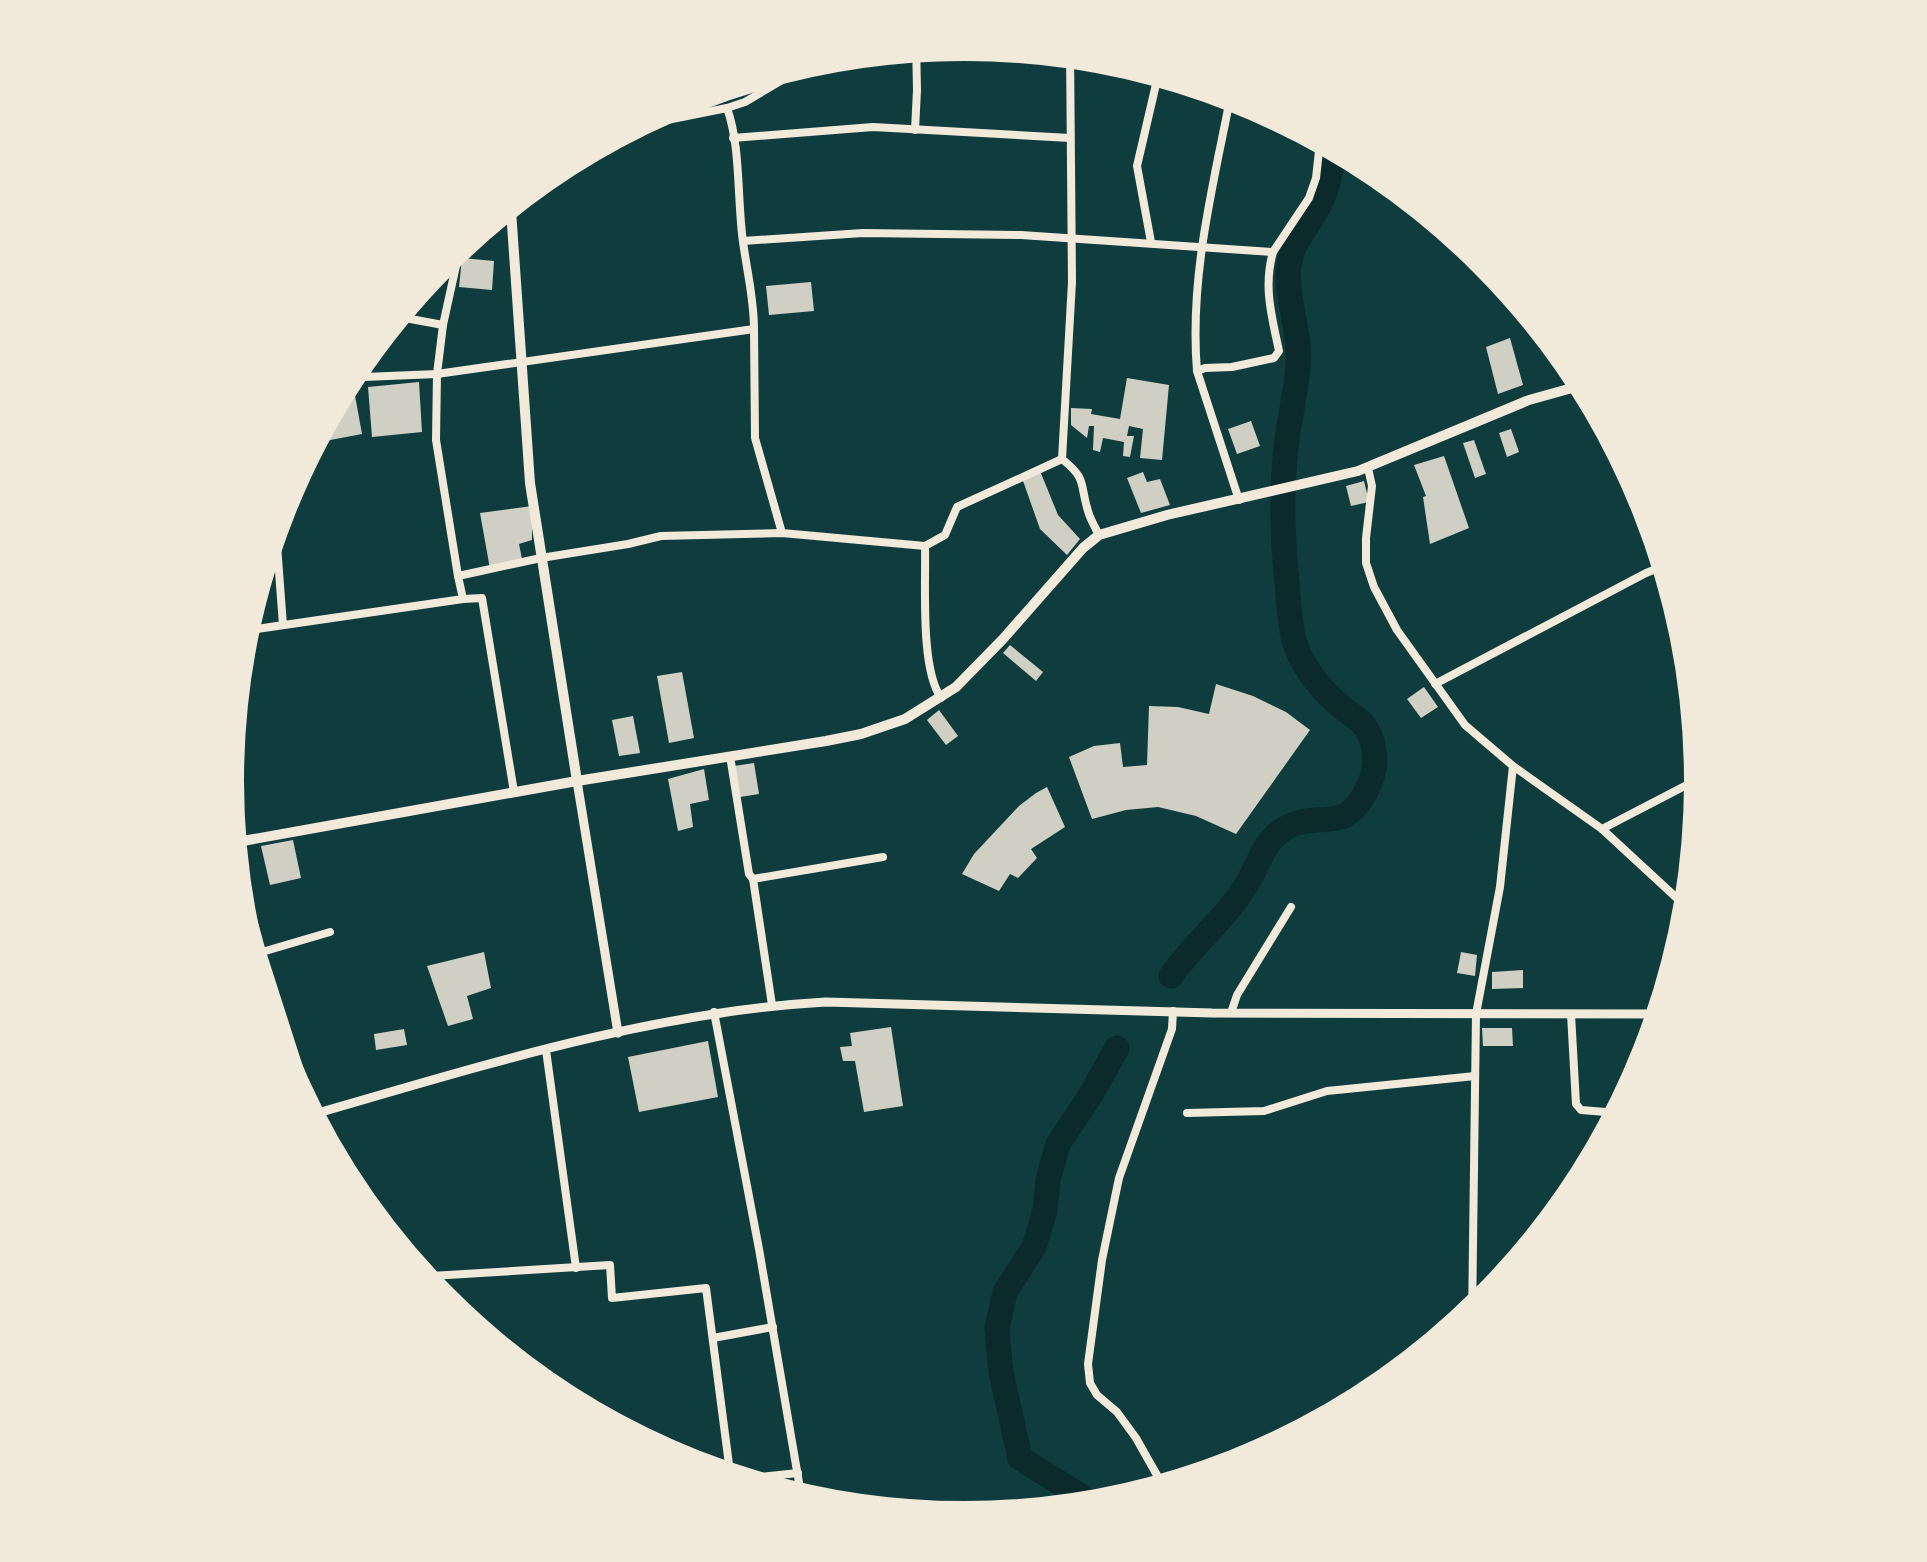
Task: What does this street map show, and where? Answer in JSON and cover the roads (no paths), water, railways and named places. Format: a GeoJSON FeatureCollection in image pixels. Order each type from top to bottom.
{"type":"FeatureCollection","features":[{"type":"Feature","properties":{"kind":"main road"},"geometry":{"type":"LineString","coordinates":[[511,214],[530,483],[577,781]]}},
{"type":"Feature","properties":{"kind":"main road"},"geometry":{"type":"LineString","coordinates":[[240,839],[861,734],[905,719],[974,671],[1099,535],[1166,515],[1368,468],[1529,400],[1573,388]]}},
{"type":"Feature","properties":{"kind":"street"},"geometry":{"type":"LineString","coordinates":[[914,130],[916,57]]}},
{"type":"Feature","properties":{"kind":"street"},"geometry":{"type":"LineString","coordinates":[[1062,459],[1072,282],[1070,63]]}},
{"type":"Feature","properties":{"kind":"street"},"geometry":{"type":"LineString","coordinates":[[667,120],[746,102],[787,77]]}},
{"type":"Feature","properties":{"kind":"street"},"geometry":{"type":"LineString","coordinates":[[1151,242],[1137,166],[1157,82]]}},
{"type":"Feature","properties":{"kind":"street"},"geometry":{"type":"LineString","coordinates":[[1229,106],[1202,246],[1195,350],[1196,371],[1239,500]]}},
{"type":"Feature","properties":{"kind":"street"},"geometry":{"type":"LineString","coordinates":[[727,108],[754,306],[755,438],[782,533]]}},
{"type":"Feature","properties":{"kind":"street"},"geometry":{"type":"LineString","coordinates":[[733,138],[873,127],[1070,138]]}},
{"type":"Feature","properties":{"kind":"street"},"geometry":{"type":"LineString","coordinates":[[1196,371],[1274,358],[1279,351],[1267,279],[1273,252],[1309,198],[1319,148]]}},
{"type":"Feature","properties":{"kind":"street"},"geometry":{"type":"LineString","coordinates":[[743,241],[864,233],[1071,238],[1273,252]]}},
{"type":"Feature","properties":{"kind":"street"},"geometry":{"type":"LineString","coordinates":[[457,261],[436,374],[436,440],[463,599]]}},
{"type":"Feature","properties":{"kind":"street"},"geometry":{"type":"LineString","coordinates":[[405,318],[443,325]]}},
{"type":"Feature","properties":{"kind":"street"},"geometry":{"type":"LineString","coordinates":[[361,377],[436,374],[520,364],[754,328]]}},
{"type":"Feature","properties":{"kind":"street"},"geometry":{"type":"LineString","coordinates":[[1062,459],[1076,470],[1084,484],[1088,512],[1099,535]]}},
{"type":"Feature","properties":{"kind":"street"},"geometry":{"type":"LineString","coordinates":[[458,576],[660,536],[782,533],[925,546],[945,535],[956,506],[1062,459]]}},
{"type":"Feature","properties":{"kind":"street"},"geometry":{"type":"LineString","coordinates":[[1368,468],[1372,486],[1366,563],[1397,630],[1435,684],[1465,725],[1513,766],[1602,829],[1679,900]]}},
{"type":"Feature","properties":{"kind":"street"},"geometry":{"type":"LineString","coordinates":[[277,545],[283,625]]}},
{"type":"Feature","properties":{"kind":"street"},"geometry":{"type":"LineString","coordinates":[[925,546],[926,632],[934,687],[940,698]]}},
{"type":"Feature","properties":{"kind":"street"},"geometry":{"type":"LineString","coordinates":[[1435,684],[1657,569]]}},
{"type":"Feature","properties":{"kind":"street"},"geometry":{"type":"LineString","coordinates":[[253,629],[482,598],[514,792]]}},
{"type":"Feature","properties":{"kind":"street"},"geometry":{"type":"LineString","coordinates":[[730,756],[772,1005]]}},
{"type":"Feature","properties":{"kind":"street"},"geometry":{"type":"LineString","coordinates":[[1472,1298],[1476,1014],[1500,888],[1513,766]]}},
{"type":"Feature","properties":{"kind":"street"},"geometry":{"type":"LineString","coordinates":[[577,781],[618,1033]]}},
{"type":"Feature","properties":{"kind":"street"},"geometry":{"type":"LineString","coordinates":[[1602,829],[1690,783]]}},
{"type":"Feature","properties":{"kind":"street"},"geometry":{"type":"LineString","coordinates":[[753,880],[883,856]]}},
{"type":"Feature","properties":{"kind":"street"},"geometry":{"type":"LineString","coordinates":[[1232,1013],[1237,994],[1290,907]]}},
{"type":"Feature","properties":{"kind":"street"},"geometry":{"type":"LineString","coordinates":[[249,910],[292,1055]]}},
{"type":"Feature","properties":{"kind":"street"},"geometry":{"type":"LineString","coordinates":[[262,952],[330,932]]}},
{"type":"Feature","properties":{"kind":"street"},"geometry":{"type":"LineString","coordinates":[[318,1113],[546,1050],[714,1012],[772,1005],[826,1002],[1232,1013],[1651,1014]]}},
{"type":"Feature","properties":{"kind":"street"},"geometry":{"type":"LineString","coordinates":[[1159,1480],[1118,1412],[1097,1396],[1090,1383],[1088,1364],[1102,1260],[1119,1178],[1172,1029],[1173,1011]]}},
{"type":"Feature","properties":{"kind":"street"},"geometry":{"type":"LineString","coordinates":[[714,1012],[800,1488]]}},
{"type":"Feature","properties":{"kind":"street"},"geometry":{"type":"LineString","coordinates":[[1571,1014],[1576,1104],[1581,1110],[1609,1113]]}},
{"type":"Feature","properties":{"kind":"street"},"geometry":{"type":"LineString","coordinates":[[546,1050],[576,1268]]}},
{"type":"Feature","properties":{"kind":"street"},"geometry":{"type":"LineString","coordinates":[[1187,1112],[1264,1112],[1328,1091],[1476,1076]]}},
{"type":"Feature","properties":{"kind":"street"},"geometry":{"type":"LineString","coordinates":[[433,1276],[610,1265],[612,1298],[706,1288],[729,1468]]}},
{"type":"Feature","properties":{"kind":"street"},"geometry":{"type":"LineString","coordinates":[[713,1338],[773,1328]]}},
{"type":"Feature","properties":{"kind":"street"},"geometry":{"type":"LineString","coordinates":[[760,1477],[798,1473]]}},
{"type":"Feature","properties":{"kind":"waterway"},"geometry":{"type":"LineString","coordinates":[[1171,976],[1240,895],[1274,837],[1294,824],[1341,817],[1352,811],[1373,773],[1374,750],[1366,729],[1317,682],[1296,646],[1284,547],[1285,457],[1298,352],[1289,266],[1297,242],[1326,190],[1332,156]]}},
{"type":"Feature","properties":{"kind":"waterway"},"geometry":{"type":"LineString","coordinates":[[1082,1497],[1020,1458],[1001,1372],[997,1328],[1005,1292],[1034,1247],[1058,1144],[1117,1048]]}}]}
